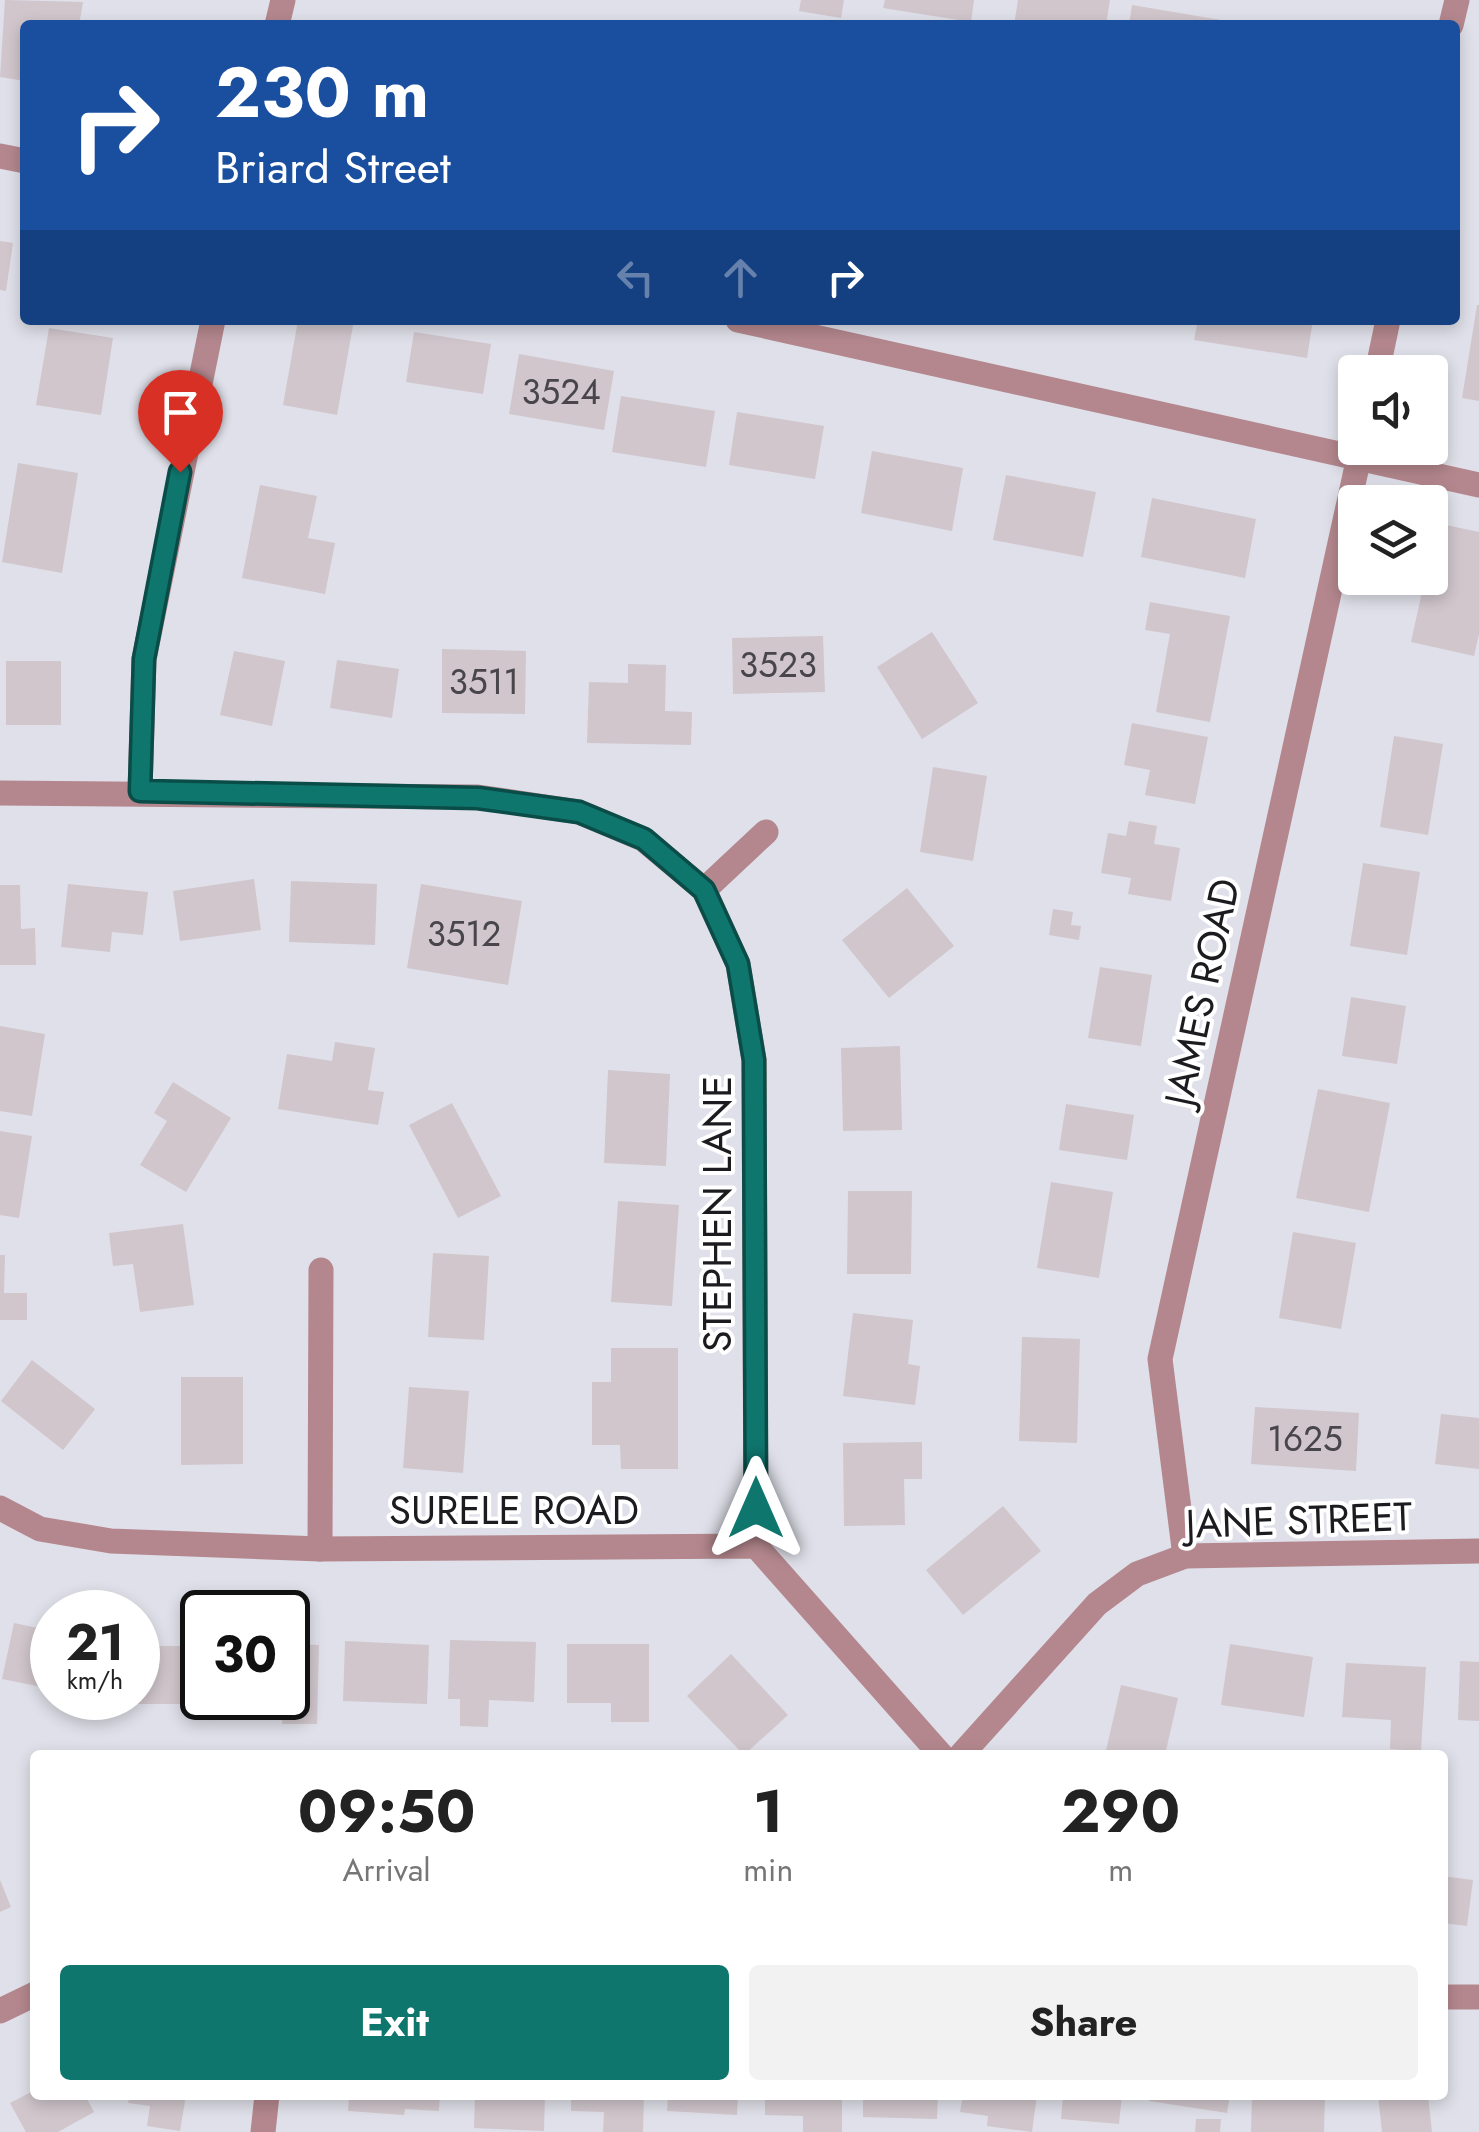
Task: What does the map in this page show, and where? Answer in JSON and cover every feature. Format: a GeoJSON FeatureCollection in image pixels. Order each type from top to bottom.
{"type":"FeatureCollection","features":[{"type":"Feature","properties":{"kind":"street"},"geometry":{"type":"LineString","coordinates":[[140,791],[144,659],[212,325]]}},
{"type":"Feature","properties":{"kind":"street"},"geometry":{"type":"LineString","coordinates":[[761,325],[1338,448]]}},
{"type":"Feature","properties":{"kind":"street"},"geometry":{"type":"LineString","coordinates":[[1381,355],[1387,325]]}},
{"type":"Feature","properties":{"kind":"street","name":"JAMES ROAD"},"geometry":{"type":"LineString","coordinates":[[1185,1556],[1160,1359],[1357,465]]}},
{"type":"Feature","properties":{"kind":"street"},"geometry":{"type":"LineString","coordinates":[[1405,465],[1479,485]]}},
{"type":"Feature","properties":{"kind":"street","name":"STEPHEN LANE"},"geometry":{"type":"LineString","coordinates":[[0,792],[478,798],[579,812],[644,839],[704,890],[738,964],[754,1060],[756,1546]]}},
{"type":"Feature","properties":{"kind":"street"},"geometry":{"type":"LineString","coordinates":[[704,890],[766,832]]}},
{"type":"Feature","properties":{"kind":"street"},"geometry":{"type":"LineString","coordinates":[[320,1270],[320,1549]]}},
{"type":"Feature","properties":{"kind":"street","name":"SURELE ROAD"},"geometry":{"type":"LineString","coordinates":[[0,1508],[40,1529],[111,1541],[320,1549],[756,1546]]}},
{"type":"Feature","properties":{"kind":"street"},"geometry":{"type":"LineString","coordinates":[[756,1546],[937,1750]]}},
{"type":"Feature","properties":{"kind":"street","name":"JANE STREET"},"geometry":{"type":"LineString","coordinates":[[965,1750],[1096,1604],[1137,1574],[1185,1556],[1479,1551]]}},
{"type":"Feature","properties":{"kind":"street"},"geometry":{"type":"LineString","coordinates":[[0,2011],[30,1996]]}},
{"type":"Feature","properties":{"kind":"street"},"geometry":{"type":"LineString","coordinates":[[1448,1997],[1479,1998]]}},
{"type":"Feature","properties":{"kind":"street"},"geometry":{"type":"LineString","coordinates":[[263,2132],[266,2100]]}},
{"type":"Feature","properties":{"kind":"building"},"geometry":{"type":"Polygon","coordinates":[[[5,0],[83,2],[80,20],[20,20],[20,80],[0,77],[5,0]]]}},
{"type":"Feature","properties":{"kind":"building"},"geometry":{"type":"Polygon","coordinates":[[[801,0],[844,0],[841,18],[799,11],[801,0]]]}},
{"type":"Feature","properties":{"kind":"building"},"geometry":{"type":"Polygon","coordinates":[[[885,0],[974,0],[971,20],[883,8],[885,0]]]}},
{"type":"Feature","properties":{"kind":"building"},"geometry":{"type":"Polygon","coordinates":[[[1018,0],[1110,0],[1107,20],[1015,20],[1018,0]]]}},
{"type":"Feature","properties":{"kind":"building"},"geometry":{"type":"Polygon","coordinates":[[[1132,5],[1221,20],[1130,20],[1132,5]]]}},
{"type":"Feature","properties":{"kind":"building"},"geometry":{"type":"Polygon","coordinates":[[[0,241],[13,243],[6,291],[0,290],[0,241]]]}},
{"type":"Feature","properties":{"kind":"building"},"geometry":{"type":"Polygon","coordinates":[[[1479,305],[1479,401],[1462,398],[1479,305]]]}},
{"type":"Feature","properties":{"kind":"building"},"geometry":{"type":"Polygon","coordinates":[[[297,325],[353,325],[337,415],[283,405],[297,325]]]}},
{"type":"Feature","properties":{"kind":"building"},"geometry":{"type":"Polygon","coordinates":[[[1197,325],[1312,325],[1307,358],[1194,340],[1197,325]]]}},
{"type":"Feature","properties":{"kind":"building"},"geometry":{"type":"Polygon","coordinates":[[[49,328],[113,338],[101,415],[36,405],[49,328]]]}},
{"type":"Feature","properties":{"kind":"building"},"geometry":{"type":"Polygon","coordinates":[[[414,332],[491,344],[483,394],[406,382],[414,332]]]}},
{"type":"Feature","properties":{"kind":"building"},"geometry":{"type":"Polygon","coordinates":[[[519,354],[614,371],[604,430],[509,414],[519,354]]]}},
{"type":"Feature","properties":{"kind":"building"},"geometry":{"type":"Polygon","coordinates":[[[621,396],[715,411],[706,467],[612,452],[621,396]]]}},
{"type":"Feature","properties":{"kind":"building"},"geometry":{"type":"Polygon","coordinates":[[[737,412],[824,426],[815,479],[729,465],[737,412]]]}},
{"type":"Feature","properties":{"kind":"building"},"geometry":{"type":"Polygon","coordinates":[[[872,451],[963,468],[952,531],[861,513],[872,451]]]}},
{"type":"Feature","properties":{"kind":"building"},"geometry":{"type":"Polygon","coordinates":[[[18,463],[78,473],[62,573],[2,562],[18,463]]]}},
{"type":"Feature","properties":{"kind":"building"},"geometry":{"type":"Polygon","coordinates":[[[1006,475],[1096,492],[1083,557],[993,540],[1006,475]]]}},
{"type":"Feature","properties":{"kind":"building"},"geometry":{"type":"Polygon","coordinates":[[[260,485],[317,496],[308,538],[335,543],[325,594],[242,578],[260,485]]]}},
{"type":"Feature","properties":{"kind":"building"},"geometry":{"type":"Polygon","coordinates":[[[1152,498],[1256,519],[1245,578],[1141,557],[1152,498]]]}},
{"type":"Feature","properties":{"kind":"building"},"geometry":{"type":"Polygon","coordinates":[[[1448,525],[1479,532],[1479,634],[1474,656],[1411,642],[1421,595],[1448,595],[1448,525]]]}},
{"type":"Feature","properties":{"kind":"building"},"geometry":{"type":"Polygon","coordinates":[[[1150,602],[1230,616],[1210,722],[1156,712],[1170,634],[1145,630],[1150,602]]]}},
{"type":"Feature","properties":{"kind":"building"},"geometry":{"type":"Polygon","coordinates":[[[932,632],[978,703],[922,739],[877,667],[932,632]]]}},
{"type":"Feature","properties":{"kind":"building"},"geometry":{"type":"Polygon","coordinates":[[[823,636],[825,692],[733,694],[732,638],[823,636]]]}},
{"type":"Feature","properties":{"kind":"building"},"geometry":{"type":"Polygon","coordinates":[[[442,649],[526,651],[525,714],[442,713],[442,649]]]}},
{"type":"Feature","properties":{"kind":"building"},"geometry":{"type":"Polygon","coordinates":[[[234,651],[285,661],[272,726],[220,715],[234,651]]]}},
{"type":"Feature","properties":{"kind":"building"},"geometry":{"type":"Polygon","coordinates":[[[337,660],[399,669],[392,718],[330,708],[337,660]]]}},
{"type":"Feature","properties":{"kind":"building"},"geometry":{"type":"Polygon","coordinates":[[[6,661],[61,661],[61,725],[6,725],[6,661]]]}},
{"type":"Feature","properties":{"kind":"building"},"geometry":{"type":"Polygon","coordinates":[[[628,664],[666,665],[665,711],[692,712],[691,745],[587,743],[589,682],[628,683],[628,664]]]}},
{"type":"Feature","properties":{"kind":"building"},"geometry":{"type":"Polygon","coordinates":[[[1132,723],[1208,737],[1195,804],[1145,795],[1150,770],[1124,765],[1132,723]]]}},
{"type":"Feature","properties":{"kind":"building"},"geometry":{"type":"Polygon","coordinates":[[[1394,736],[1443,744],[1428,835],[1380,827],[1394,736]]]}},
{"type":"Feature","properties":{"kind":"building"},"geometry":{"type":"Polygon","coordinates":[[[933,767],[987,776],[973,861],[920,852],[933,767]]]}},
{"type":"Feature","properties":{"kind":"building"},"geometry":{"type":"Polygon","coordinates":[[[1129,821],[1157,826],[1154,844],[1180,848],[1171,901],[1128,894],[1131,878],[1101,873],[1108,833],[1126,836],[1129,821]]]}},
{"type":"Feature","properties":{"kind":"building"},"geometry":{"type":"Polygon","coordinates":[[[1363,863],[1420,872],[1407,955],[1350,946],[1363,863]]]}},
{"type":"Feature","properties":{"kind":"building"},"geometry":{"type":"Polygon","coordinates":[[[254,879],[261,930],[180,941],[173,891],[254,879]]]}},
{"type":"Feature","properties":{"kind":"building"},"geometry":{"type":"Polygon","coordinates":[[[291,881],[377,884],[375,945],[289,942],[291,881]]]}},
{"type":"Feature","properties":{"kind":"building"},"geometry":{"type":"Polygon","coordinates":[[[68,884],[148,892],[143,935],[112,932],[110,952],[61,947],[68,884]]]}},
{"type":"Feature","properties":{"kind":"building"},"geometry":{"type":"Polygon","coordinates":[[[421,884],[522,901],[508,985],[407,968],[421,884]]]}},
{"type":"Feature","properties":{"kind":"building"},"geometry":{"type":"Polygon","coordinates":[[[0,885],[20,885],[21,929],[35,928],[36,965],[0,965],[0,885]]]}},
{"type":"Feature","properties":{"kind":"building"},"geometry":{"type":"Polygon","coordinates":[[[907,888],[954,946],[889,998],[842,940],[907,888]]]}},
{"type":"Feature","properties":{"kind":"building"},"geometry":{"type":"Polygon","coordinates":[[[1053,909],[1073,912],[1071,925],[1081,926],[1079,940],[1049,935],[1053,909]]]}},
{"type":"Feature","properties":{"kind":"building"},"geometry":{"type":"Polygon","coordinates":[[[1100,967],[1152,975],[1141,1046],[1088,1038],[1100,967]]]}},
{"type":"Feature","properties":{"kind":"building"},"geometry":{"type":"Polygon","coordinates":[[[1351,997],[1406,1006],[1397,1064],[1342,1056],[1351,997]]]}},
{"type":"Feature","properties":{"kind":"building"},"geometry":{"type":"Polygon","coordinates":[[[0,1026],[45,1034],[32,1116],[0,1111],[0,1026]]]}},
{"type":"Feature","properties":{"kind":"building"},"geometry":{"type":"Polygon","coordinates":[[[335,1042],[375,1048],[368,1090],[384,1092],[378,1125],[278,1109],[287,1054],[332,1061],[335,1042]]]}},
{"type":"Feature","properties":{"kind":"building"},"geometry":{"type":"Polygon","coordinates":[[[900,1046],[902,1130],[843,1131],[841,1048],[900,1046]]]}},
{"type":"Feature","properties":{"kind":"building"},"geometry":{"type":"Polygon","coordinates":[[[608,1070],[670,1074],[666,1166],[604,1163],[608,1070]]]}},
{"type":"Feature","properties":{"kind":"building"},"geometry":{"type":"Polygon","coordinates":[[[173,1082],[231,1118],[186,1192],[140,1165],[167,1121],[154,1113],[173,1082]]]}},
{"type":"Feature","properties":{"kind":"building"},"geometry":{"type":"Polygon","coordinates":[[[1318,1089],[1390,1103],[1369,1212],[1296,1198],[1318,1089]]]}},
{"type":"Feature","properties":{"kind":"building"},"geometry":{"type":"Polygon","coordinates":[[[452,1103],[501,1196],[458,1218],[409,1125],[452,1103]]]}},
{"type":"Feature","properties":{"kind":"building"},"geometry":{"type":"Polygon","coordinates":[[[1066,1104],[1134,1115],[1127,1160],[1059,1150],[1066,1104]]]}},
{"type":"Feature","properties":{"kind":"building"},"geometry":{"type":"Polygon","coordinates":[[[0,1131],[32,1136],[19,1218],[0,1215],[0,1131]]]}},
{"type":"Feature","properties":{"kind":"building"},"geometry":{"type":"Polygon","coordinates":[[[1051,1182],[1113,1192],[1099,1278],[1037,1268],[1051,1182]]]}},
{"type":"Feature","properties":{"kind":"building"},"geometry":{"type":"Polygon","coordinates":[[[848,1191],[912,1191],[911,1274],[847,1274],[848,1191]]]}},
{"type":"Feature","properties":{"kind":"building"},"geometry":{"type":"Polygon","coordinates":[[[618,1201],[679,1205],[672,1306],[611,1302],[618,1201]]]}},
{"type":"Feature","properties":{"kind":"building"},"geometry":{"type":"Polygon","coordinates":[[[183,1224],[194,1305],[140,1312],[133,1264],[113,1266],[109,1233],[183,1224]]]}},
{"type":"Feature","properties":{"kind":"building"},"geometry":{"type":"Polygon","coordinates":[[[1293,1232],[1356,1243],[1341,1329],[1279,1318],[1293,1232]]]}},
{"type":"Feature","properties":{"kind":"building"},"geometry":{"type":"Polygon","coordinates":[[[433,1253],[489,1256],[484,1340],[428,1337],[433,1253]]]}},
{"type":"Feature","properties":{"kind":"building"},"geometry":{"type":"Polygon","coordinates":[[[0,1255],[5,1255],[4,1293],[27,1293],[27,1320],[0,1320],[0,1255]]]}},
{"type":"Feature","properties":{"kind":"building"},"geometry":{"type":"Polygon","coordinates":[[[853,1313],[913,1320],[908,1364],[920,1366],[915,1405],[843,1396],[853,1313]]]}},
{"type":"Feature","properties":{"kind":"building"},"geometry":{"type":"Polygon","coordinates":[[[1022,1337],[1080,1339],[1077,1443],[1019,1441],[1022,1337]]]}},
{"type":"Feature","properties":{"kind":"building"},"geometry":{"type":"Polygon","coordinates":[[[611,1348],[678,1348],[678,1469],[621,1469],[620,1445],[592,1445],[592,1382],[611,1382],[611,1348]]]}},
{"type":"Feature","properties":{"kind":"building"},"geometry":{"type":"Polygon","coordinates":[[[32,1360],[95,1409],[63,1450],[1,1401],[32,1360]]]}},
{"type":"Feature","properties":{"kind":"building"},"geometry":{"type":"Polygon","coordinates":[[[181,1377],[243,1377],[243,1464],[181,1465],[181,1377]]]}},
{"type":"Feature","properties":{"kind":"building"},"geometry":{"type":"Polygon","coordinates":[[[409,1387],[469,1391],[463,1473],[403,1468],[409,1387]]]}},
{"type":"Feature","properties":{"kind":"building"},"geometry":{"type":"Polygon","coordinates":[[[1255,1407],[1359,1413],[1356,1471],[1251,1464],[1255,1407]]]}},
{"type":"Feature","properties":{"kind":"building"},"geometry":{"type":"Polygon","coordinates":[[[1441,1414],[1479,1418],[1479,1469],[1435,1464],[1441,1414]]]}},
{"type":"Feature","properties":{"kind":"building"},"geometry":{"type":"Polygon","coordinates":[[[922,1442],[922,1479],[904,1479],[905,1525],[844,1526],[843,1443],[922,1442]]]}},
{"type":"Feature","properties":{"kind":"building"},"geometry":{"type":"Polygon","coordinates":[[[1003,1506],[1041,1551],[963,1615],[926,1570],[1003,1506]]]}},
{"type":"Feature","properties":{"kind":"building"},"geometry":{"type":"Polygon","coordinates":[[[14,1623],[30,1626],[30,1685],[2,1679],[14,1623]]]}},
{"type":"Feature","properties":{"kind":"building"},"geometry":{"type":"Polygon","coordinates":[[[450,1640],[536,1642],[534,1702],[489,1700],[488,1727],[460,1726],[460,1699],[448,1699],[450,1640]]]}},
{"type":"Feature","properties":{"kind":"building"},"geometry":{"type":"Polygon","coordinates":[[[345,1641],[429,1645],[427,1704],[343,1701],[345,1641]]]}},
{"type":"Feature","properties":{"kind":"building"},"geometry":{"type":"Polygon","coordinates":[[[567,1644],[649,1644],[649,1722],[611,1722],[611,1703],[567,1703],[567,1644]]]}},
{"type":"Feature","properties":{"kind":"building"},"geometry":{"type":"Polygon","coordinates":[[[1230,1644],[1313,1657],[1304,1717],[1221,1705],[1230,1644]]]}},
{"type":"Feature","properties":{"kind":"building"},"geometry":{"type":"Polygon","coordinates":[[[310,1645],[319,1645],[317,1724],[282,1724],[282,1720],[310,1720],[310,1645]]]}},
{"type":"Feature","properties":{"kind":"building"},"geometry":{"type":"Polygon","coordinates":[[[160,1646],[180,1646],[180,1704],[160,1704],[160,1646]]]}},
{"type":"Feature","properties":{"kind":"building"},"geometry":{"type":"Polygon","coordinates":[[[731,1654],[788,1715],[750,1750],[739,1750],[687,1696],[731,1654]]]}},
{"type":"Feature","properties":{"kind":"building"},"geometry":{"type":"Polygon","coordinates":[[[1460,1661],[1479,1662],[1479,1721],[1458,1720],[1460,1661]]]}},
{"type":"Feature","properties":{"kind":"building"},"geometry":{"type":"Polygon","coordinates":[[[1346,1663],[1426,1667],[1421,1750],[1390,1749],[1391,1720],[1342,1717],[1346,1663]]]}},
{"type":"Feature","properties":{"kind":"building"},"geometry":{"type":"Polygon","coordinates":[[[1121,1685],[1178,1698],[1166,1750],[1106,1750],[1121,1685]]]}},
{"type":"Feature","properties":{"kind":"building"},"geometry":{"type":"Polygon","coordinates":[[[1448,1877],[1473,1880],[1467,1926],[1448,1924],[1448,1877]]]}},
{"type":"Feature","properties":{"kind":"building"},"geometry":{"type":"Polygon","coordinates":[[[0,1880],[11,1907],[0,1912],[0,1880]]]}},
{"type":"Feature","properties":{"kind":"building"},"geometry":{"type":"Polygon","coordinates":[[[30,2093],[30,2100],[88,2100],[94,2112],[58,2132],[26,2132],[10,2103],[30,2093]]]}},
{"type":"Feature","properties":{"kind":"building"},"geometry":{"type":"Polygon","coordinates":[[[185,2100],[180,2131],[147,2126],[150,2106],[128,2103],[185,2100]]]}},
{"type":"Feature","properties":{"kind":"building"},"geometry":{"type":"Polygon","coordinates":[[[349,2100],[440,2100],[439,2111],[405,2109],[404,2115],[348,2111],[349,2100]]]}},
{"type":"Feature","properties":{"kind":"building"},"geometry":{"type":"Polygon","coordinates":[[[475,2100],[545,2100],[544,2131],[474,2128],[475,2100]]]}},
{"type":"Feature","properties":{"kind":"building"},"geometry":{"type":"Polygon","coordinates":[[[571,2100],[644,2100],[643,2132],[603,2132],[604,2112],[571,2111],[571,2100]]]}},
{"type":"Feature","properties":{"kind":"building"},"geometry":{"type":"Polygon","coordinates":[[[668,2100],[738,2100],[737,2115],[667,2111],[668,2100]]]}},
{"type":"Feature","properties":{"kind":"building"},"geometry":{"type":"Polygon","coordinates":[[[765,2100],[842,2100],[842,2132],[803,2132],[803,2116],[765,2115],[765,2100]]]}},
{"type":"Feature","properties":{"kind":"building"},"geometry":{"type":"Polygon","coordinates":[[[863,2100],[938,2100],[937,2119],[863,2117],[863,2100]]]}},
{"type":"Feature","properties":{"kind":"building"},"geometry":{"type":"Polygon","coordinates":[[[962,2100],[1036,2100],[1032,2132],[987,2126],[988,2116],[960,2112],[962,2100]]]}},
{"type":"Feature","properties":{"kind":"building"},"geometry":{"type":"Polygon","coordinates":[[[1063,2100],[1121,2100],[1119,2124],[1061,2119],[1063,2100]]]}},
{"type":"Feature","properties":{"kind":"building"},"geometry":{"type":"Polygon","coordinates":[[[1149,2100],[1229,2100],[1227,2113],[1149,2100]]]}},
{"type":"Feature","properties":{"kind":"building"},"geometry":{"type":"Polygon","coordinates":[[[1252,2100],[1325,2100],[1324,2132],[1251,2132],[1252,2100]]]}},
{"type":"Feature","properties":{"kind":"building"},"geometry":{"type":"Polygon","coordinates":[[[1379,2100],[1429,2100],[1432,2132],[1382,2132],[1379,2100]]]}},
{"type":"Feature","properties":{"kind":"building"},"geometry":{"type":"Polygon","coordinates":[[[1196,2119],[1221,2119],[1220,2132],[1195,2132],[1196,2119]]]}},
{"type":"Feature","properties":{"kind":"route"},"geometry":{"type":"LineString","coordinates":[[180,472],[144,659],[140,791],[478,798],[579,812],[644,839],[704,890],[738,964],[754,1060],[756,1508]]}}]}
